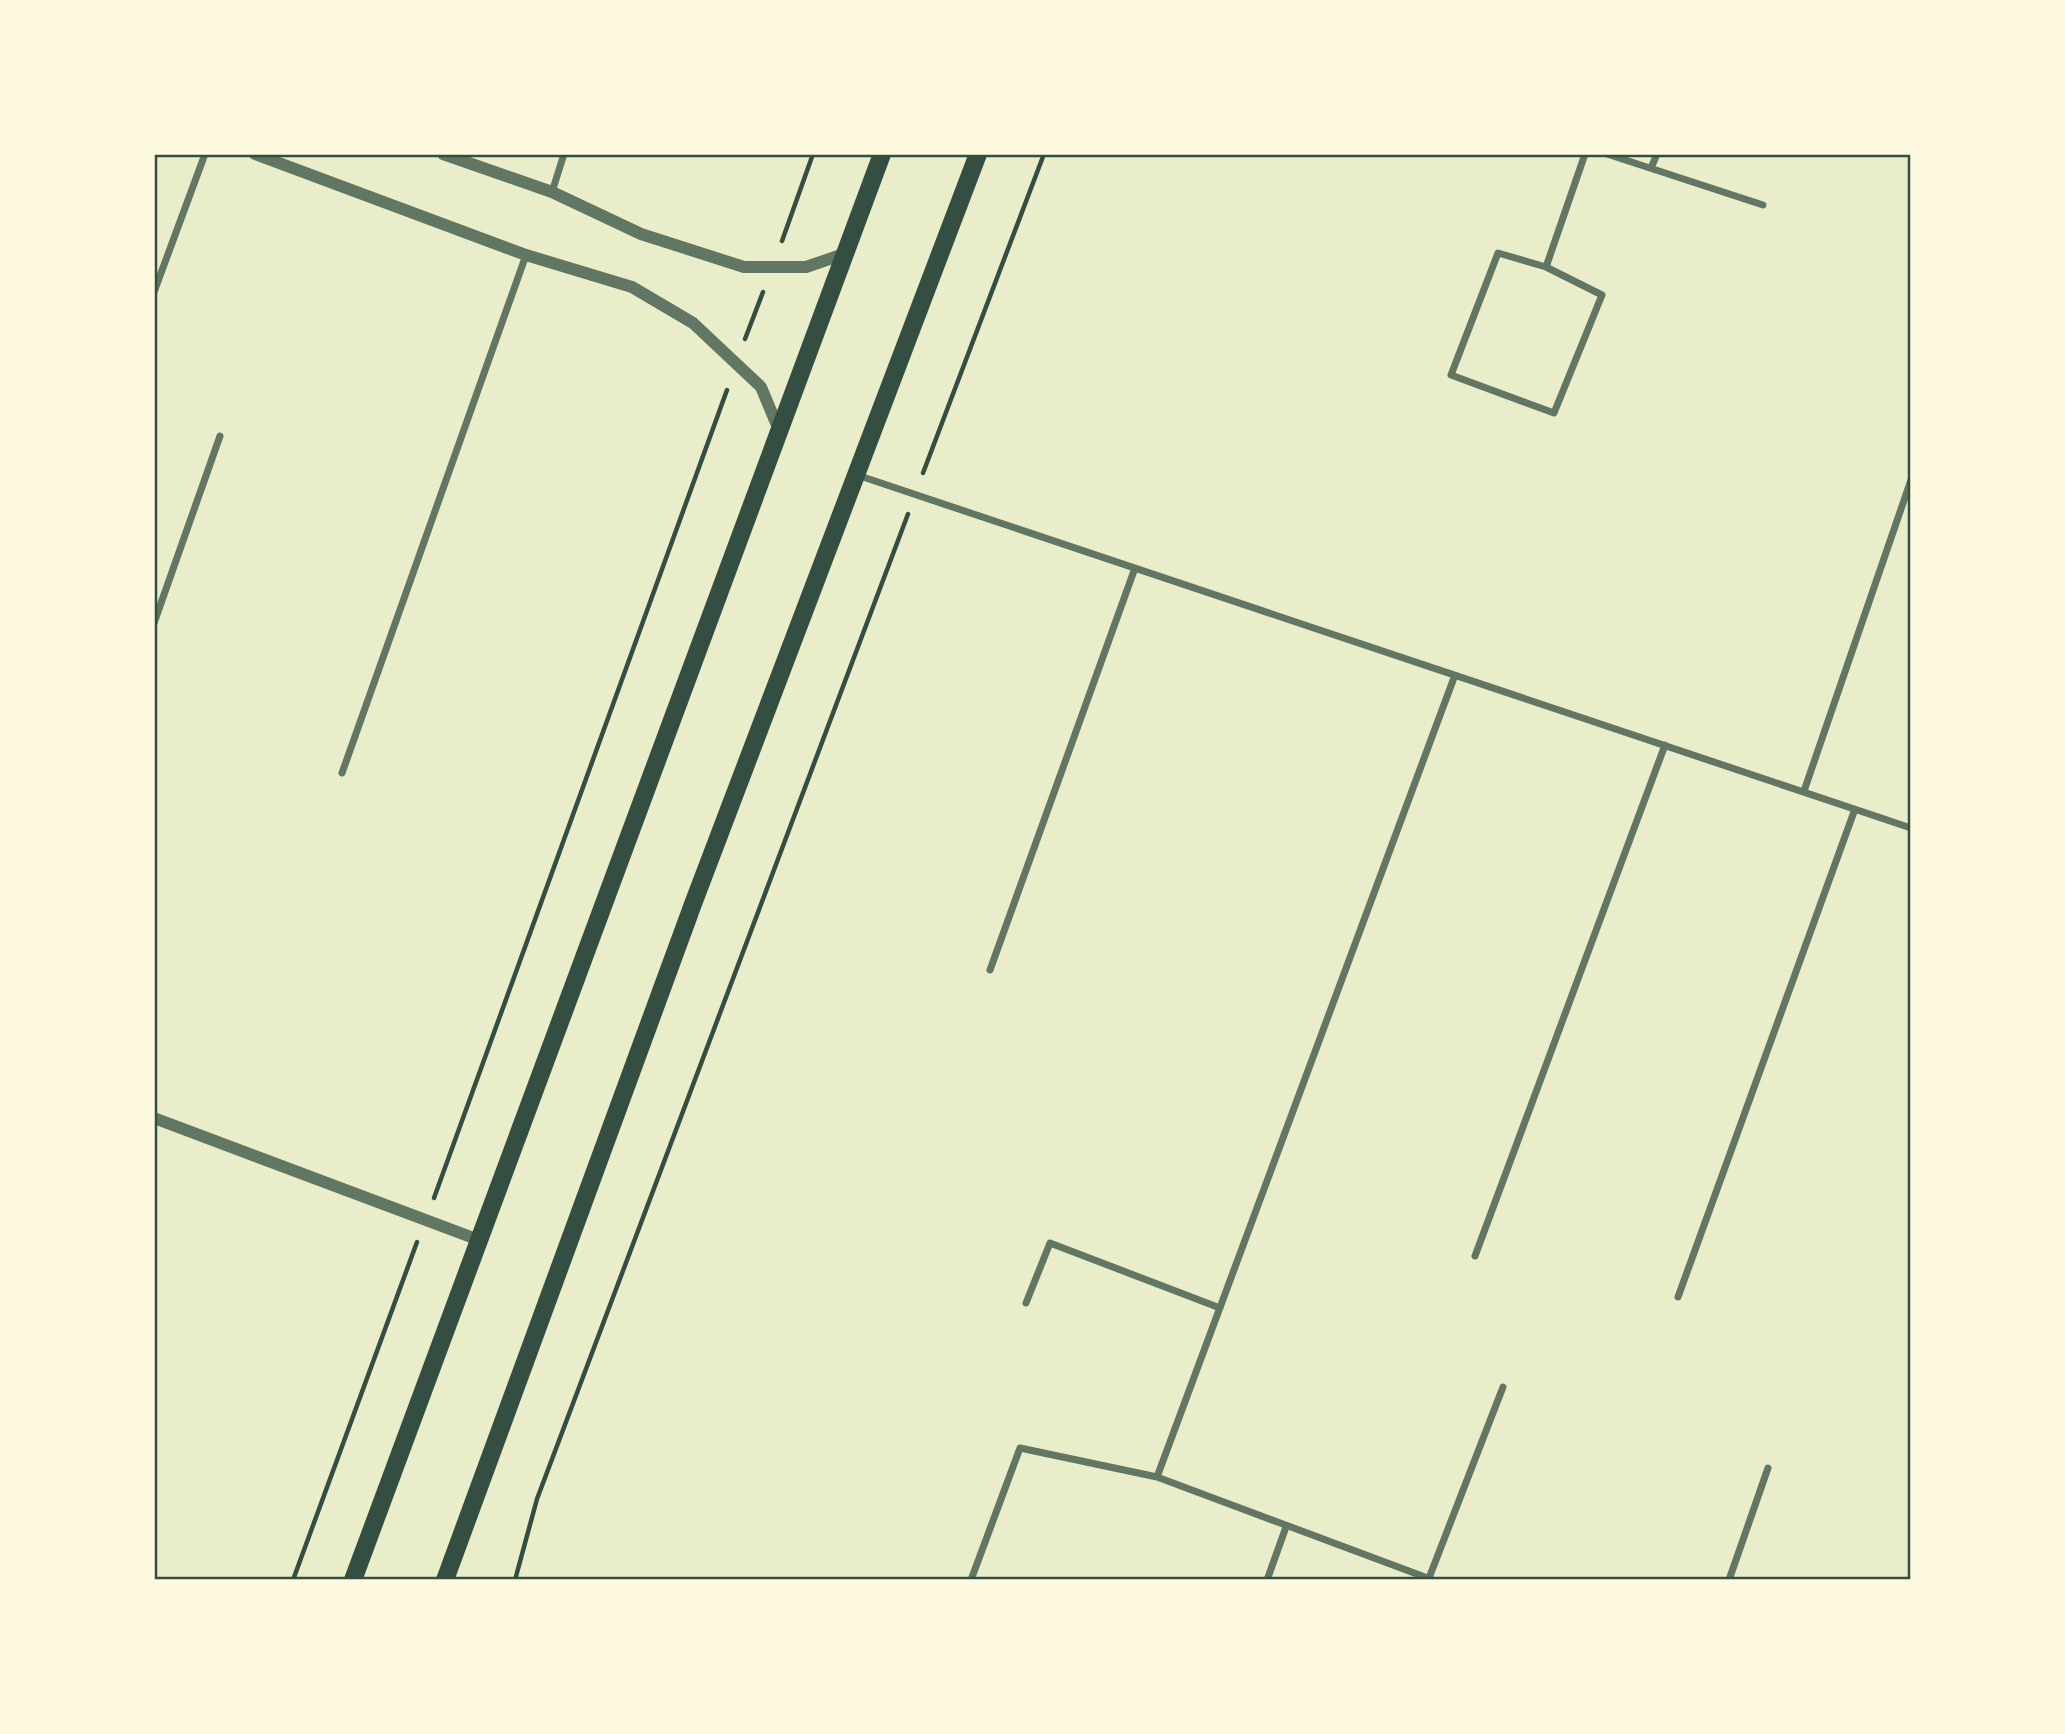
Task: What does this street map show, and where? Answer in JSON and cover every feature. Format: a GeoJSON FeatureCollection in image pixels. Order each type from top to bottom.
{"type":"FeatureCollection","features":[{"type":"Feature","properties":{"kind":"main road"},"geometry":{"type":"LineString","coordinates":[[353,1580],[882,154]]}},
{"type":"Feature","properties":{"kind":"main road"},"geometry":{"type":"LineString","coordinates":[[447,1578],[693,904],[978,154]]}},
{"type":"Feature","properties":{"kind":"street"},"geometry":{"type":"LineString","coordinates":[[154,292],[205,154]]}},
{"type":"Feature","properties":{"kind":"street"},"geometry":{"type":"LineString","coordinates":[[255,154],[526,255],[632,287],[694,323],[761,387],[779,430]]}},
{"type":"Feature","properties":{"kind":"street"},"geometry":{"type":"LineString","coordinates":[[443,154],[551,192],[641,234],[744,267],[806,267],[844,254]]}},
{"type":"Feature","properties":{"kind":"street"},"geometry":{"type":"LineString","coordinates":[[551,192],[564,154]]}},
{"type":"Feature","properties":{"kind":"street"},"geometry":{"type":"LineString","coordinates":[[1546,267],[1586,154]]}},
{"type":"Feature","properties":{"kind":"street"},"geometry":{"type":"LineString","coordinates":[[1607,154],[1763,205]]}},
{"type":"Feature","properties":{"kind":"street"},"geometry":{"type":"LineString","coordinates":[[1651,168],[1657,154]]}},
{"type":"Feature","properties":{"kind":"street"},"geometry":{"type":"LineString","coordinates":[[1498,253],[1546,267],[1602,295],[1554,413],[1451,375],[1498,253]]}},
{"type":"Feature","properties":{"kind":"street"},"geometry":{"type":"LineString","coordinates":[[342,773],[526,255]]}},
{"type":"Feature","properties":{"kind":"street"},"geometry":{"type":"LineString","coordinates":[[154,623],[220,436]]}},
{"type":"Feature","properties":{"kind":"street"},"geometry":{"type":"LineString","coordinates":[[856,475],[1911,828]]}},
{"type":"Feature","properties":{"kind":"street"},"geometry":{"type":"LineString","coordinates":[[1804,790],[1911,480]]}},
{"type":"Feature","properties":{"kind":"street"},"geometry":{"type":"LineString","coordinates":[[990,970],[1135,568]]}},
{"type":"Feature","properties":{"kind":"street"},"geometry":{"type":"LineString","coordinates":[[1157,1477],[1455,675]]}},
{"type":"Feature","properties":{"kind":"street"},"geometry":{"type":"LineString","coordinates":[[1475,1256],[1665,746]]}},
{"type":"Feature","properties":{"kind":"street"},"geometry":{"type":"LineString","coordinates":[[1678,1297],[1856,809]]}},
{"type":"Feature","properties":{"kind":"street"},"geometry":{"type":"LineString","coordinates":[[154,1118],[479,1240]]}},
{"type":"Feature","properties":{"kind":"street"},"geometry":{"type":"LineString","coordinates":[[1026,1303],[1050,1243],[1220,1308]]}},
{"type":"Feature","properties":{"kind":"street"},"geometry":{"type":"LineString","coordinates":[[971,1580],[1020,1448],[1157,1477],[1431,1579],[1503,1387]]}},
{"type":"Feature","properties":{"kind":"street"},"geometry":{"type":"LineString","coordinates":[[1728,1580],[1768,1468]]}},
{"type":"Feature","properties":{"kind":"street"},"geometry":{"type":"LineString","coordinates":[[1267,1580],[1286,1527]]}},
{"type":"Feature","properties":{"kind":"path"},"geometry":{"type":"LineString","coordinates":[[515,1580],[537,1499],[1044,154]]}},
{"type":"Feature","properties":{"kind":"path"},"geometry":{"type":"LineString","coordinates":[[293,1580],[737,364]]}}]}
